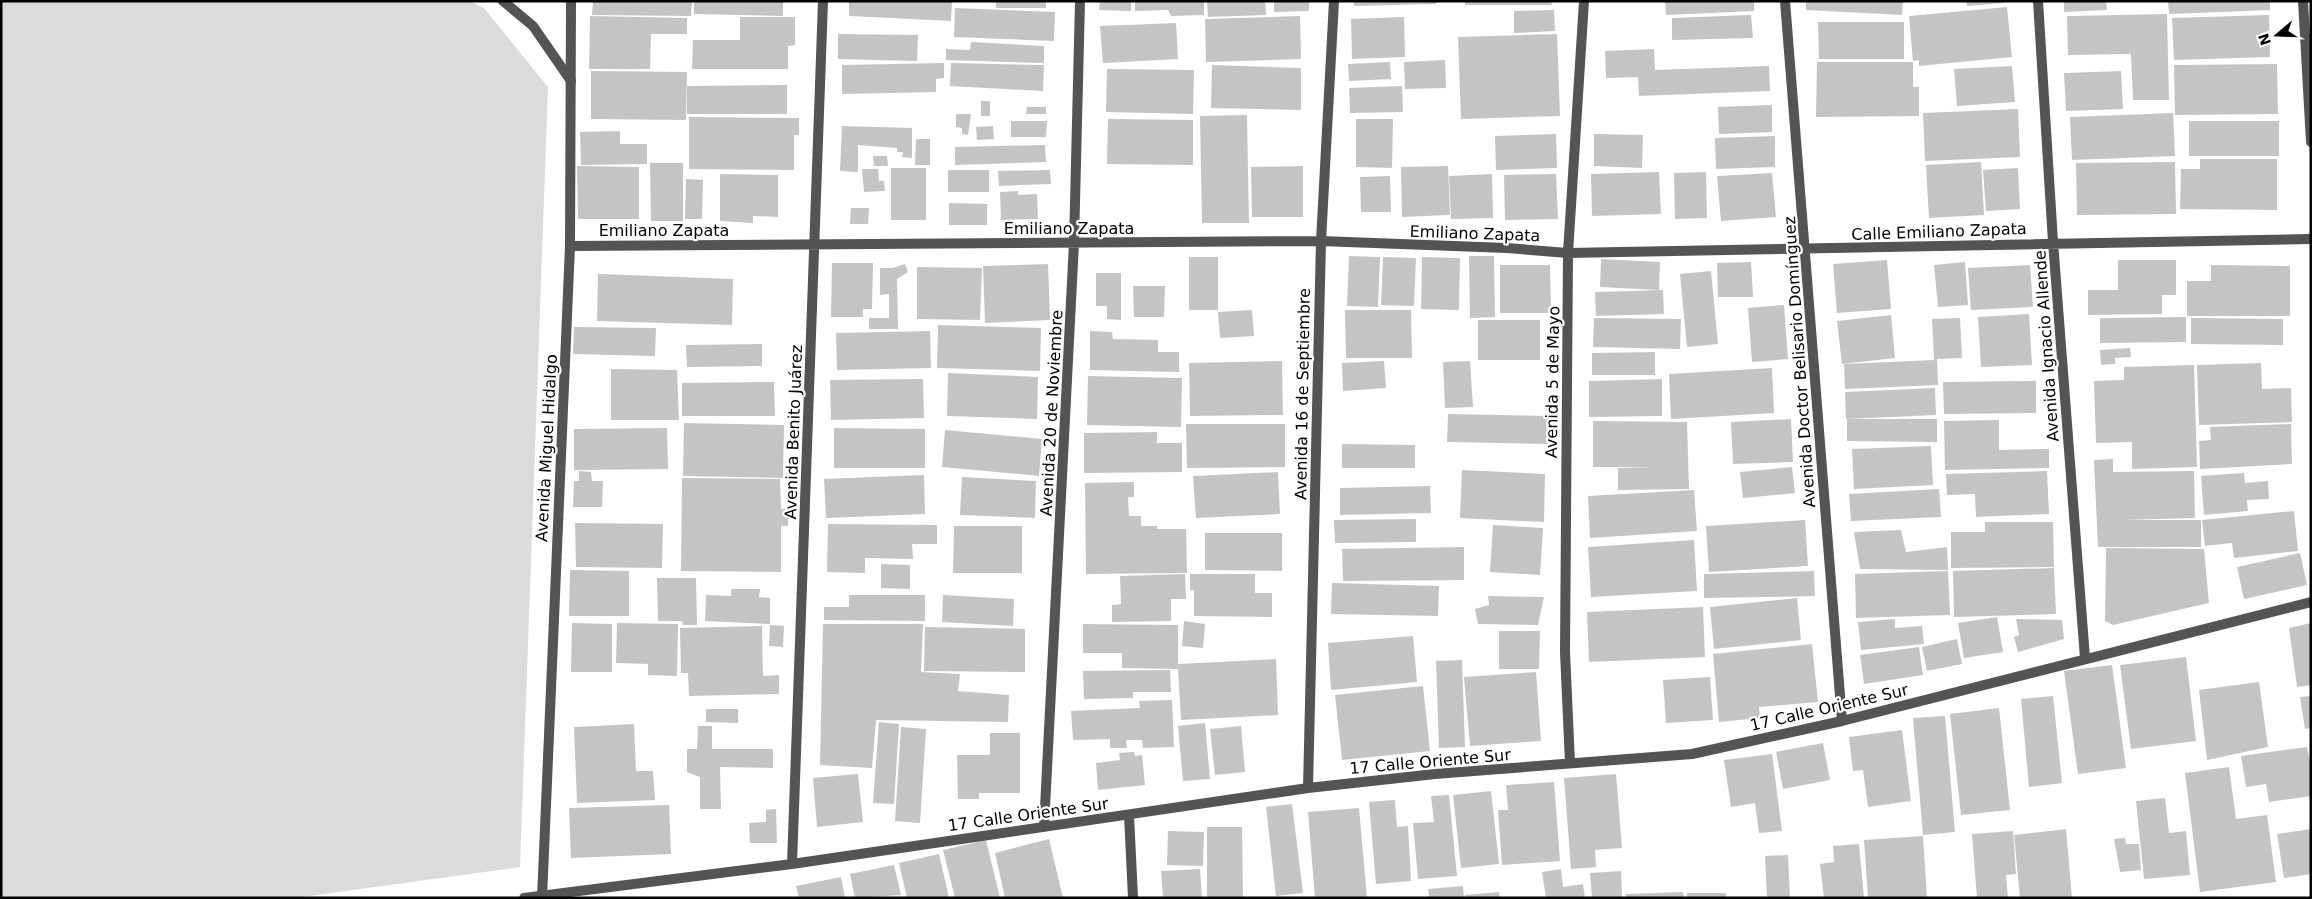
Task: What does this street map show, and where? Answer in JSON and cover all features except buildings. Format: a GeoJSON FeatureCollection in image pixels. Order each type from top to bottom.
{"type":"FeatureCollection","features":[{"type":"Feature","properties":{"kind":"street"},"geometry":{"type":"LineString","coordinates":[[503,1],[533,26],[571,81]]}},
{"type":"Feature","properties":{"kind":"street","name":"Avenida Miguel Hidalgo"},"geometry":{"type":"LineString","coordinates":[[542,896],[570,246],[571,1]]}},
{"type":"Feature","properties":{"kind":"street","name":"Avenida Benito Juárez"},"geometry":{"type":"LineString","coordinates":[[792,864],[823,1]]}},
{"type":"Feature","properties":{"kind":"street","name":"Avenida 20 de Noviembre"},"geometry":{"type":"LineString","coordinates":[[1044,827],[1074,243],[1080,1]]}},
{"type":"Feature","properties":{"kind":"street","name":"Avenida 16 de Septiembre"},"geometry":{"type":"LineString","coordinates":[[1308,788],[1320,240],[1334,1]]}},
{"type":"Feature","properties":{"kind":"street","name":"Avenida 5 de Mayo"},"geometry":{"type":"LineString","coordinates":[[1570,763],[1565,652],[1568,253],[1584,1]]}},
{"type":"Feature","properties":{"kind":"street","name":"Avenida Doctor Belisario Domínguez"},"geometry":{"type":"LineString","coordinates":[[1784,1],[1806,250],[1842,721]]}},
{"type":"Feature","properties":{"kind":"street","name":"Avenida Ignacio Allende"},"geometry":{"type":"LineString","coordinates":[[2038,1],[2053,242],[2085,658]]}},
{"type":"Feature","properties":{"kind":"street"},"geometry":{"type":"LineString","coordinates":[[2303,1],[2311,142]]}},
{"type":"Feature","properties":{"kind":"street","name":"Calle Emiliano Zapata"},"geometry":{"type":"LineString","coordinates":[[1568,253],[1806,250],[2053,242],[2311,239]]}},
{"type":"Feature","properties":{"kind":"street","name":"Emiliano Zapata"},"geometry":{"type":"LineString","coordinates":[[570,246],[1320,240],[1507,248],[1568,253]]}},
{"type":"Feature","properties":{"kind":"street","name":"17 Calle Oriente Sur"},"geometry":{"type":"LineString","coordinates":[[524,898],[792,864],[1308,788],[1570,763],[1692,754],[1842,721],[2311,602]]}},
{"type":"Feature","properties":{"kind":"street"},"geometry":{"type":"LineString","coordinates":[[1128,815],[1133,898]]}},
{"type":"Feature","properties":{"kind":"shaded area"},"geometry":{"type":"Polygon","coordinates":[[[1,1],[469,1],[484,8],[548,87],[520,867],[295,898],[1,898],[1,1]]]}}]}
